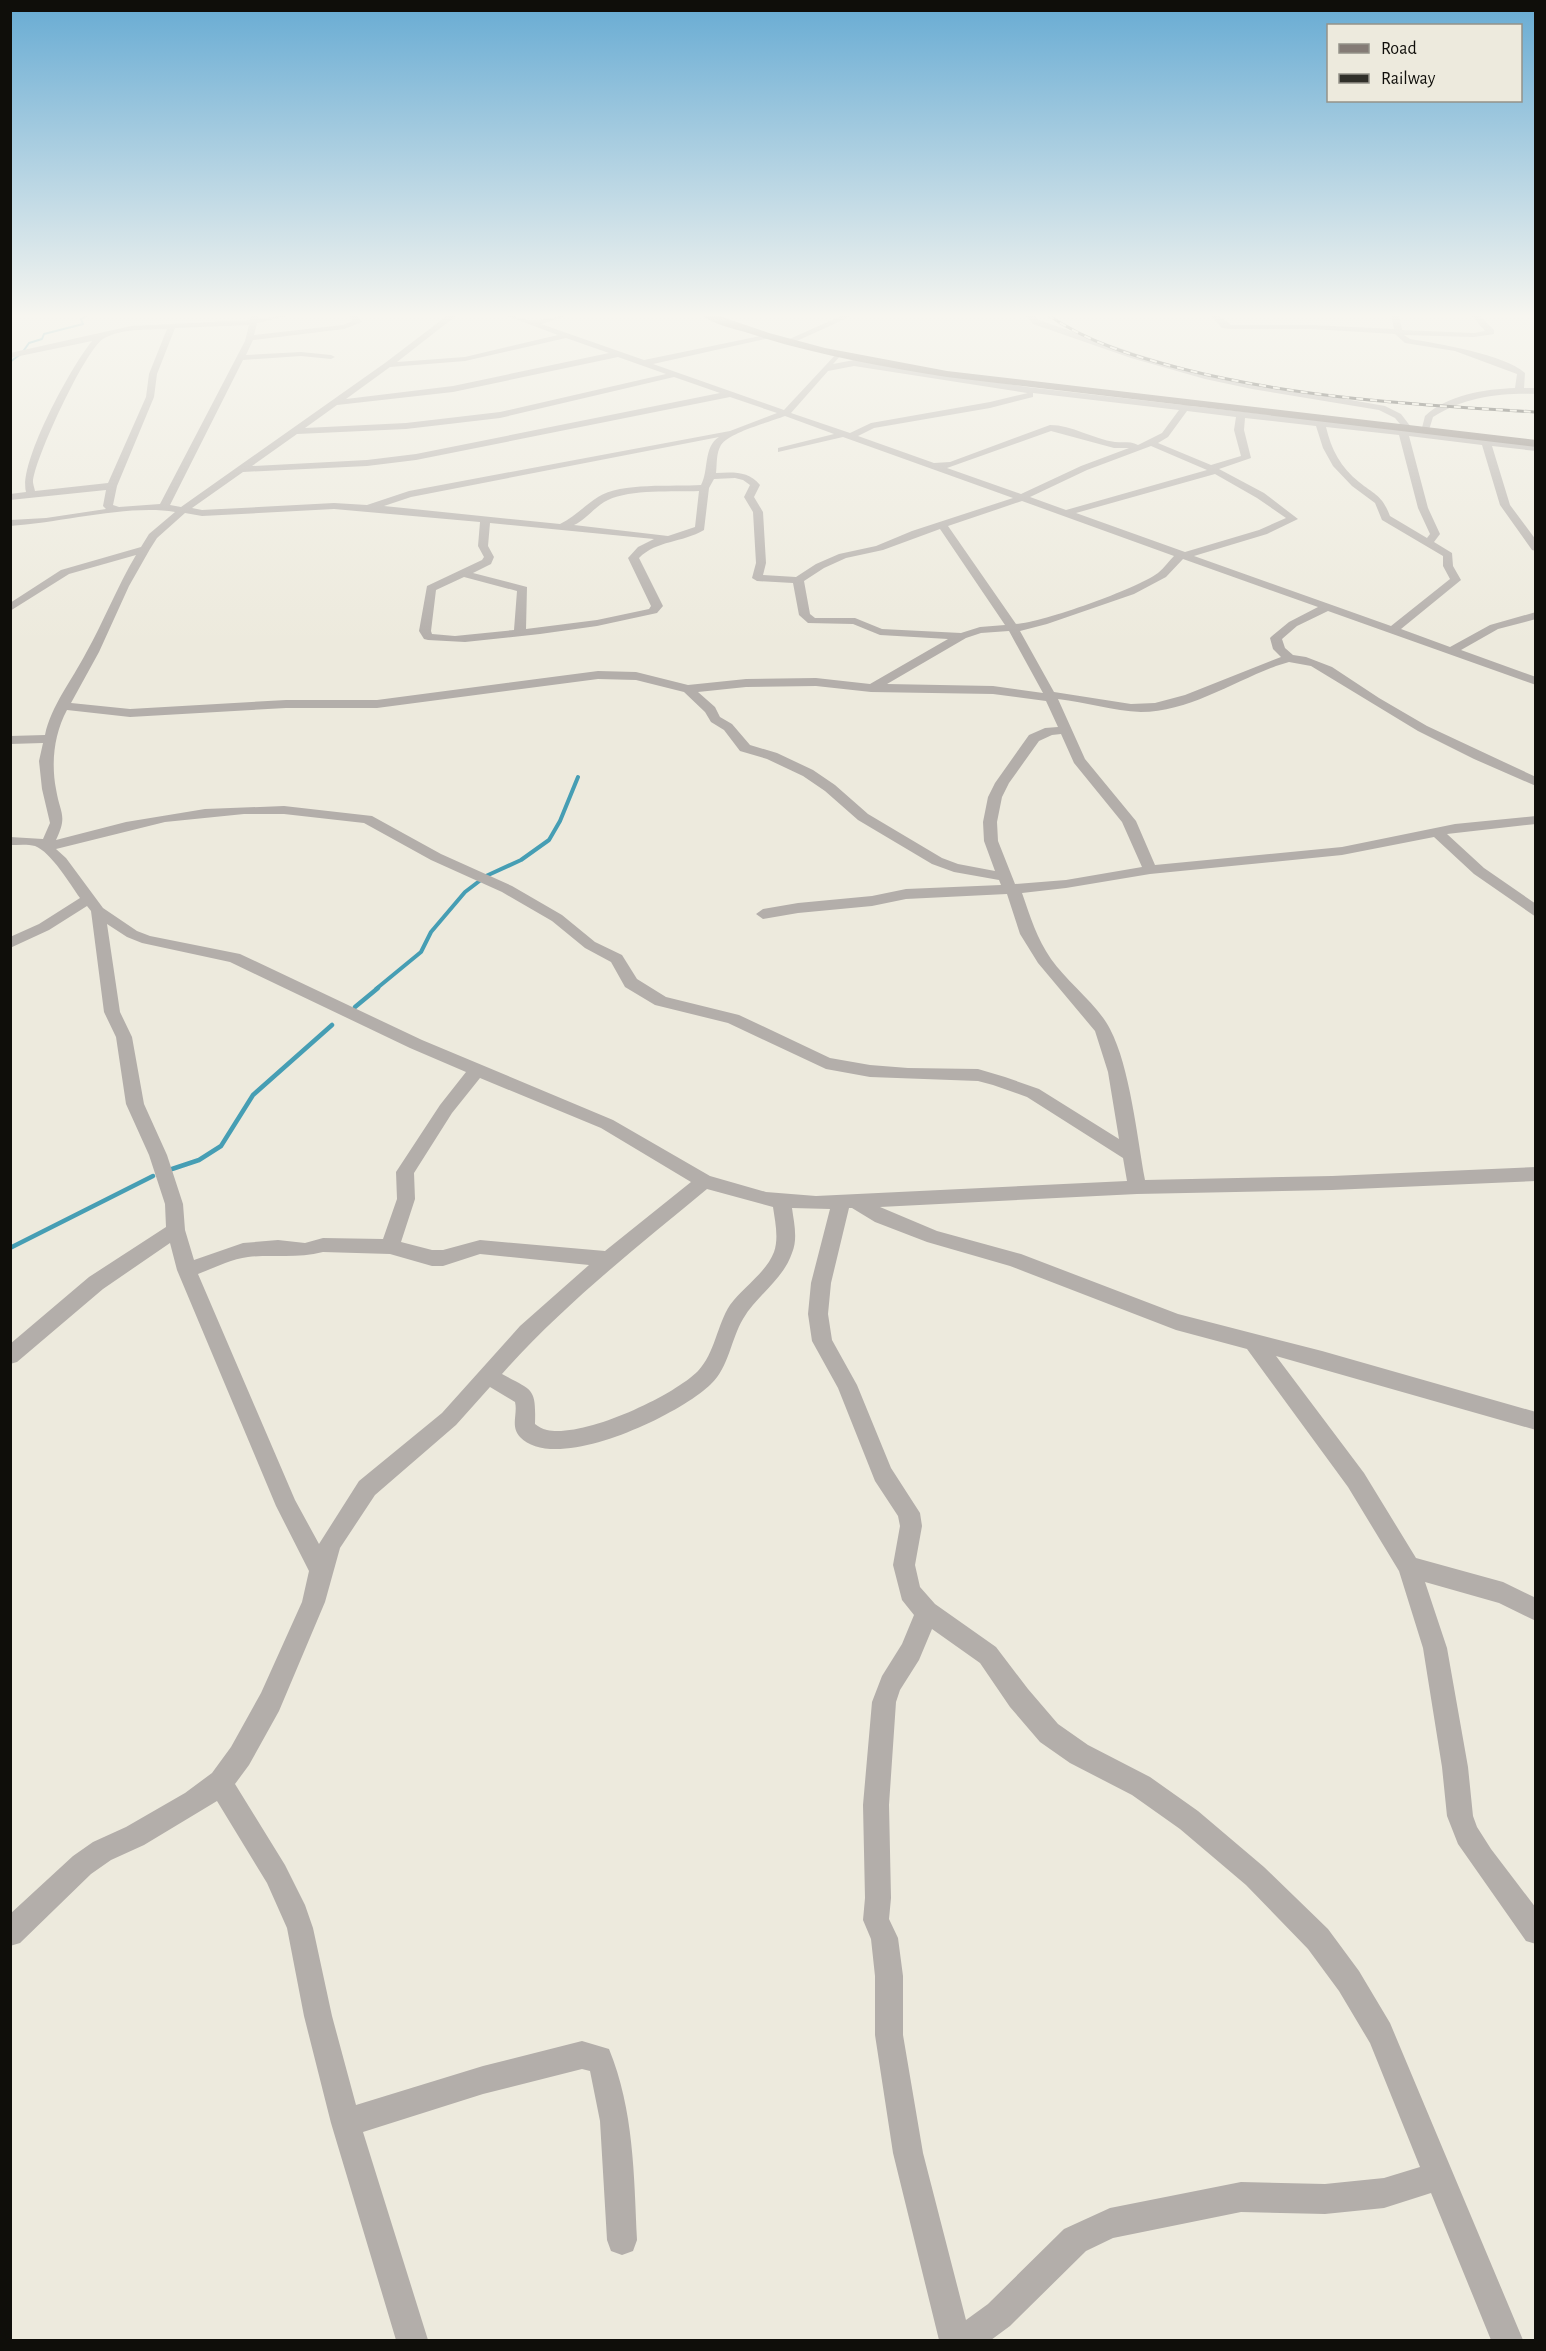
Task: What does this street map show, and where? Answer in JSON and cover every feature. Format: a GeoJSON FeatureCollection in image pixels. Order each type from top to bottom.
{"type":"FeatureCollection","features":[{"type":"Feature","properties":{"kind":"main road"},"geometry":{"type":"LineString","coordinates":[[1351,425],[1536,444]]}},
{"type":"Feature","properties":{"kind":"street"},"geometry":{"type":"LineString","coordinates":[[31,494],[28,483],[36,454],[49,425]]}},
{"type":"Feature","properties":{"kind":"street"},"geometry":{"type":"LineString","coordinates":[[118,510],[108,506],[112,486],[138,425]]}},
{"type":"Feature","properties":{"kind":"street"},"geometry":{"type":"LineString","coordinates":[[164,507],[207,425]]}},
{"type":"Feature","properties":{"kind":"street"},"geometry":{"type":"LineString","coordinates":[[46,847],[57,823],[49,789],[46,761],[54,722],[65,706],[123,586],[145,549],[153,536],[183,510],[243,469],[301,425]]}},
{"type":"Feature","properties":{"kind":"street"},"geometry":{"type":"LineString","coordinates":[[292,431],[417,425]]}},
{"type":"Feature","properties":{"kind":"street"},"geometry":{"type":"LineString","coordinates":[[243,469],[367,463],[425,456],[579,425]]}},
{"type":"Feature","properties":{"kind":"street"},"geometry":{"type":"LineString","coordinates":[[368,508],[409,495],[735,432],[755,425]]}},
{"type":"Feature","properties":{"kind":"street"},"geometry":{"type":"LineString","coordinates":[[819,425],[1536,681]]}},
{"type":"Feature","properties":{"kind":"street"},"geometry":{"type":"LineString","coordinates":[[781,450],[848,435],[878,425]]}},
{"type":"Feature","properties":{"kind":"street"},"geometry":{"type":"LineString","coordinates":[[711,476],[744,476],[755,485],[749,497],[758,512],[761,563],[757,578],[798,580],[820,566],[843,556],[879,548],[987,511],[1084,468],[1149,444],[1165,435],[1172,425]]}},
{"type":"Feature","properties":{"kind":"street"},"geometry":{"type":"LineString","coordinates":[[1066,513],[1246,458],[1240,425]]}},
{"type":"Feature","properties":{"kind":"street"},"geometry":{"type":"LineString","coordinates":[[1321,425],[1326,446],[1333,459],[1349,478],[1376,500],[1386,518],[1448,555],[1448,566],[1456,580],[1393,630]]}},
{"type":"Feature","properties":{"kind":"street"},"geometry":{"type":"LineString","coordinates":[[1346,425],[1536,448]]}},
{"type":"Feature","properties":{"kind":"street"},"geometry":{"type":"LineString","coordinates":[[1403,425],[1423,508],[1435,534],[1428,543]]}},
{"type":"Feature","properties":{"kind":"street"},"geometry":{"type":"LineString","coordinates":[[1425,431],[1427,425]]}},
{"type":"Feature","properties":{"kind":"street"},"geometry":{"type":"LineString","coordinates":[[871,688],[962,636],[980,630],[1013,628],[1043,622],[1130,592],[1162,575],[1183,554],[1263,532],[1292,520],[1256,493],[1214,469],[1149,444],[1114,445],[1057,428],[1050,428],[951,465],[932,465]]}},
{"type":"Feature","properties":{"kind":"street"},"geometry":{"type":"LineString","coordinates":[[485,520],[483,546],[489,557],[487,562],[431,588],[425,631],[428,637],[442,640],[462,639],[587,626],[657,609],[633,558],[648,543],[677,538],[700,528],[704,488],[711,476],[714,449],[718,442],[735,432]]}},
{"type":"Feature","properties":{"kind":"street"},"geometry":{"type":"LineString","coordinates":[[1486,442],[1505,505],[1536,548]]}},
{"type":"Feature","properties":{"kind":"street"},"geometry":{"type":"LineString","coordinates":[[10,497],[112,486]]}},
{"type":"Feature","properties":{"kind":"street"},"geometry":{"type":"LineString","coordinates":[[563,526],[585,513],[603,498],[621,492],[704,488]]}},
{"type":"Feature","properties":{"kind":"street"},"geometry":{"type":"LineString","coordinates":[[10,523],[164,507],[202,513],[334,506],[677,538]]}},
{"type":"Feature","properties":{"kind":"street"},"geometry":{"type":"LineString","coordinates":[[585,513],[589,521],[597,527],[594,530]]}},
{"type":"Feature","properties":{"kind":"street"},"geometry":{"type":"LineString","coordinates":[[942,525],[1013,628],[1051,697],[1064,730],[1085,770],[1129,821],[1150,870]]}},
{"type":"Feature","properties":{"kind":"street"},"geometry":{"type":"LineString","coordinates":[[10,608],[65,572],[145,549]]}},
{"type":"Feature","properties":{"kind":"street"},"geometry":{"type":"LineString","coordinates":[[465,574],[523,589],[520,633]]}},
{"type":"Feature","properties":{"kind":"street"},"geometry":{"type":"LineString","coordinates":[[798,580],[805,615],[812,621],[855,621],[880,632],[962,636]]}},
{"type":"Feature","properties":{"kind":"street"},"geometry":{"type":"LineString","coordinates":[[1289,658],[1279,649],[1276,638],[1293,624],[1328,606]]}},
{"type":"Feature","properties":{"kind":"street"},"geometry":{"type":"LineString","coordinates":[[1452,651],[1494,627],[1536,615]]}},
{"type":"Feature","properties":{"kind":"street"},"geometry":{"type":"LineString","coordinates":[[65,706],[129,713],[236,709],[286,704],[378,704],[598,675],[636,676],[688,689],[746,683],[804,682],[871,688],[993,690],[1135,707],[1155,707],[1179,701],[1256,667],[1289,658],[1311,661],[1383,707],[1463,751],[1536,782]]}},
{"type":"Feature","properties":{"kind":"street"},"geometry":{"type":"LineString","coordinates":[[688,689],[711,710],[715,718],[728,727],[745,748],[772,756],[808,773],[830,788],[863,817],[937,861],[1009,885]]}},
{"type":"Feature","properties":{"kind":"street"},"geometry":{"type":"LineString","coordinates":[[1064,730],[1050,731],[1034,738],[1002,783],[995,797],[990,822],[991,841],[1028,934],[1046,963],[1089,1013],[1105,1036],[1116,1072],[1137,1187]]}},
{"type":"Feature","properties":{"kind":"street"},"geometry":{"type":"LineString","coordinates":[[10,740],[49,740]]}},
{"type":"Feature","properties":{"kind":"street"},"geometry":{"type":"LineString","coordinates":[[46,847],[96,832],[149,821],[227,810],[265,809],[367,819],[436,857],[507,889],[557,918],[590,945],[617,959],[631,982],[661,1001],[733,1019],[826,1063],[898,1073],[978,1076],[999,1081],[1033,1093],[1132,1155]]}},
{"type":"Feature","properties":{"kind":"street"},"geometry":{"type":"LineString","coordinates":[[763,914],[798,908],[872,901],[906,894],[1009,885],[1066,884],[1150,870],[1342,851],[1437,832],[1511,821],[1536,820]]}},
{"type":"Feature","properties":{"kind":"street"},"geometry":{"type":"LineString","coordinates":[[1437,832],[1479,871],[1517,896],[1536,912]]}},
{"type":"Feature","properties":{"kind":"street"},"geometry":{"type":"LineString","coordinates":[[10,841],[38,842],[46,847],[61,861],[94,904],[132,934],[147,940],[216,952],[235,958],[416,1044],[607,1124],[704,1181],[734,1191],[782,1202],[848,1202],[1137,1187],[1332,1183],[1536,1174]]}},
{"type":"Feature","properties":{"kind":"street"},"geometry":{"type":"LineString","coordinates":[[10,943],[94,904]]}},
{"type":"Feature","properties":{"kind":"street"},"geometry":{"type":"LineString","coordinates":[[94,904],[112,1012],[124,1037],[135,1104],[158,1155],[174,1204],[177,1230],[187,1270],[287,1506],[321,1570]]}},
{"type":"Feature","properties":{"kind":"street"},"geometry":{"type":"LineString","coordinates":[[390,1247],[406,1199],[405,1172],[446,1109],[478,1069]]}},
{"type":"Feature","properties":{"kind":"street"},"geometry":{"type":"LineString","coordinates":[[10,1933],[82,1865],[102,1851],[135,1836],[194,1802],[220,1782],[240,1756],[270,1702],[313,1602],[331,1543],[367,1488],[450,1419],[526,1332],[704,1181]]}},
{"type":"Feature","properties":{"kind":"street"},"geometry":{"type":"LineString","coordinates":[[488,1376],[523,1396],[527,1408],[523,1418],[525,1429],[536,1439],[559,1442],[583,1438],[607,1429],[686,1393],[706,1376],[736,1313],[780,1258],[785,1247],[782,1202]]}},
{"type":"Feature","properties":{"kind":"street"},"geometry":{"type":"LineString","coordinates":[[848,1202],[934,1237],[1014,1258],[1176,1322],[1322,1360],[1536,1421]]}},
{"type":"Feature","properties":{"kind":"street"},"geometry":{"type":"LineString","coordinates":[[848,1202],[821,1283],[818,1314],[822,1341],[847,1385],[883,1474],[909,1513],[911,1526],[904,1565],[910,1592],[927,1612],[988,1655],[1019,1698],[1049,1733],[1079,1754],[1141,1786],[1189,1820],[1255,1876],[1318,1939],[1349,1981],[1380,2033],[1508,2340]]}},
{"type":"Feature","properties":{"kind":"street"},"geometry":{"type":"LineString","coordinates":[[10,1356],[96,1283],[177,1230]]}},
{"type":"Feature","properties":{"kind":"street"},"geometry":{"type":"LineString","coordinates":[[187,1270],[243,1250],[261,1248],[305,1250],[323,1245],[390,1247],[432,1258],[444,1258],[480,1247],[610,1259]]}},
{"type":"Feature","properties":{"kind":"street"},"geometry":{"type":"LineString","coordinates":[[1255,1344],[1356,1480],[1408,1567],[1435,1648],[1464,1826],[1482,1858],[1536,1930]]}},
{"type":"Feature","properties":{"kind":"street"},"geometry":{"type":"LineString","coordinates":[[1408,1567],[1503,1593],[1536,1610]]}},
{"type":"Feature","properties":{"kind":"street"},"geometry":{"type":"LineString","coordinates":[[927,1612],[911,1652],[890,1684],[884,1702],[876,1805],[878,1898],[876,1920],[884,1938],[889,1976],[889,2035],[908,2153],[955,2340]]}},
{"type":"Feature","properties":{"kind":"street"},"geometry":{"type":"LineString","coordinates":[[220,1782],[233,1807],[276,1874],[292,1905],[300,1928],[318,2016],[346,2123],[412,2340]]}},
{"type":"Feature","properties":{"kind":"street"},"geometry":{"type":"LineString","coordinates":[[346,2123],[483,2080],[582,2055],[599,2059],[606,2072],[615,2133],[622,2240]]}},
{"type":"Feature","properties":{"kind":"street"},"geometry":{"type":"LineString","coordinates":[[966,2340],[999,2315],[1075,2240],[1110,2223],[1241,2197],[1325,2199],[1384,2193],[1439,2176]]}},
{"type":"Feature","properties":{"kind":"waterway"},"geometry":{"type":"LineString","coordinates":[[376,989],[421,952],[431,932],[465,892],[486,876],[521,860],[549,840],[560,821],[578,777]]}},
{"type":"Feature","properties":{"kind":"waterway"},"geometry":{"type":"LineString","coordinates":[[355,1007],[378,988]]}},
{"type":"Feature","properties":{"kind":"waterway"},"geometry":{"type":"LineString","coordinates":[[172,1169],[199,1160],[221,1146],[253,1095],[332,1025]]}},
{"type":"Feature","properties":{"kind":"waterway"},"geometry":{"type":"LineString","coordinates":[[10,1248],[153,1176]]}}]}
